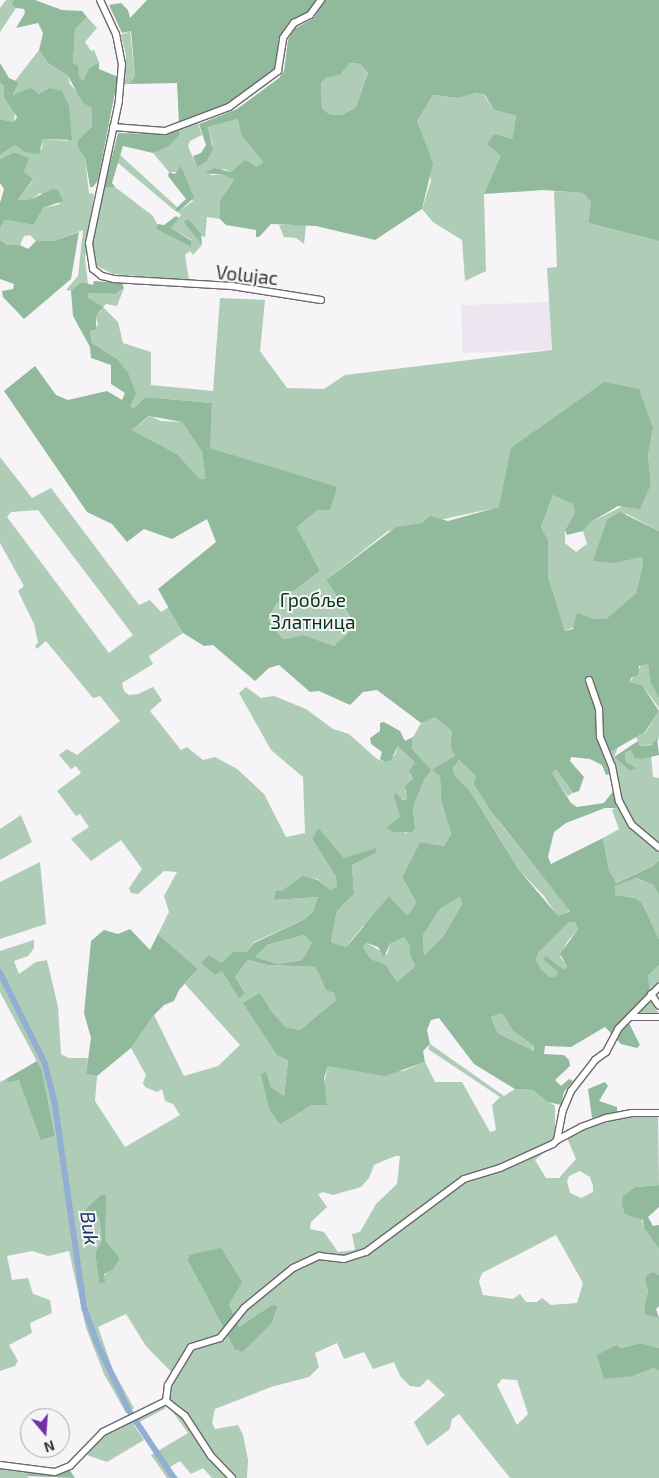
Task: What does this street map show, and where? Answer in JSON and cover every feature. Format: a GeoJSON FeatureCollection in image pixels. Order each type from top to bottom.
{"type":"FeatureCollection","features":[{"type":"Feature","properties":{"kind":"street","name":"Volujac"},"geometry":{"type":"LineString","coordinates":[[100,0],[116,34],[122,64],[113,127],[89,243],[90,263],[102,276],[169,284],[232,286],[321,300]]}},
{"type":"Feature","properties":{"kind":"street"},"geometry":{"type":"LineString","coordinates":[[113,127],[165,131],[229,107],[278,71],[283,38],[294,23],[310,15],[321,0]]}},
{"type":"Feature","properties":{"kind":"street"},"geometry":{"type":"LineString","coordinates":[[588,680],[599,709],[600,737],[612,766],[618,801],[632,825],[659,848]]}},
{"type":"Feature","properties":{"kind":"street"},"geometry":{"type":"LineString","coordinates":[[557,1140],[566,1098],[630,1017],[659,987]]}},
{"type":"Feature","properties":{"kind":"street"},"geometry":{"type":"LineString","coordinates":[[652,994],[659,1006]]}},
{"type":"Feature","properties":{"kind":"street"},"geometry":{"type":"LineString","coordinates":[[630,1017],[659,1017]]}},
{"type":"Feature","properties":{"kind":"street"},"geometry":{"type":"LineString","coordinates":[[166,1400],[168,1385],[191,1348],[220,1338],[244,1308],[293,1268],[319,1256],[344,1259],[366,1252],[464,1179],[500,1168],[580,1127],[606,1118],[632,1113],[659,1113]]}},
{"type":"Feature","properties":{"kind":"street"},"geometry":{"type":"LineString","coordinates":[[0,1465],[62,1471],[82,1456],[103,1432],[166,1400]]}},
{"type":"Feature","properties":{"kind":"street"},"geometry":{"type":"LineString","coordinates":[[166,1400],[184,1416],[211,1456],[232,1478]]}},
{"type":"Feature","properties":{"kind":"shaded area"},"geometry":{"type":"Polygon","coordinates":[[[550,302],[552,350],[463,353],[461,305],[550,302]]]}},
{"type":"Feature","properties":{"kind":"green space"},"geometry":{"type":"Polygon","coordinates":[[[6,0],[14,0],[11,4],[16,8],[0,32],[0,8],[6,0]]]}},
{"type":"Feature","properties":{"kind":"green space"},"geometry":{"type":"Polygon","coordinates":[[[14,0],[35,0],[62,10],[82,11],[87,17],[75,29],[73,63],[78,66],[79,78],[83,80],[89,68],[99,62],[99,69],[118,77],[98,180],[93,187],[90,187],[85,158],[78,148],[78,140],[92,126],[91,107],[83,103],[68,76],[48,63],[39,50],[43,33],[38,23],[16,28],[25,13],[24,9],[16,8],[11,4],[14,0]]]}},
{"type":"Feature","properties":{"kind":"green space"},"geometry":{"type":"Polygon","coordinates":[[[147,0],[318,0],[308,13],[288,23],[278,40],[279,56],[273,73],[228,105],[179,125],[177,83],[129,84],[135,76],[131,31],[122,33],[109,5],[121,3],[128,10],[130,18],[147,0]]]}},
{"type":"Feature","properties":{"kind":"green space"},"geometry":{"type":"Polygon","coordinates":[[[325,0],[659,0],[659,241],[588,223],[591,202],[583,193],[544,190],[484,194],[501,156],[487,144],[494,134],[512,139],[516,116],[494,110],[485,95],[475,93],[458,98],[433,95],[417,121],[433,163],[422,209],[375,240],[316,226],[271,224],[259,237],[256,237],[256,230],[226,225],[220,219],[220,200],[234,180],[224,175],[205,173],[214,168],[231,172],[245,160],[256,167],[263,162],[241,135],[238,119],[208,127],[213,149],[207,161],[197,167],[193,156],[201,153],[206,145],[199,124],[237,109],[279,78],[284,71],[288,40],[294,29],[314,18],[325,0]],[[350,63],[340,75],[326,78],[321,83],[322,109],[329,114],[342,115],[356,107],[368,72],[360,64],[350,63]]]}},
{"type":"Feature","properties":{"kind":"green space"},"geometry":{"type":"Polygon","coordinates":[[[87,17],[97,28],[85,42],[91,51],[94,50],[99,62],[89,68],[83,80],[79,79],[73,63],[75,29],[87,17]]]}},
{"type":"Feature","properties":{"kind":"green space"},"geometry":{"type":"Polygon","coordinates":[[[130,31],[135,76],[129,84],[125,84],[126,56],[121,35],[130,31]]]}},
{"type":"Feature","properties":{"kind":"green space"},"geometry":{"type":"Polygon","coordinates":[[[39,50],[48,63],[68,76],[70,84],[91,107],[92,126],[78,140],[78,148],[85,158],[89,193],[94,194],[85,259],[88,284],[81,282],[71,291],[66,290],[78,276],[83,230],[53,241],[36,241],[30,235],[24,236],[20,245],[7,245],[0,240],[0,229],[5,220],[34,225],[43,208],[61,204],[40,193],[32,199],[18,200],[33,180],[24,172],[28,158],[14,152],[0,159],[0,155],[15,145],[24,152],[42,149],[43,139],[68,141],[69,106],[26,90],[17,96],[12,93],[15,81],[39,50]]]}},
{"type":"Feature","properties":{"kind":"green space"},"geometry":{"type":"Polygon","coordinates":[[[0,63],[9,78],[18,82],[13,95],[31,88],[39,94],[50,88],[62,91],[69,106],[72,140],[43,139],[39,154],[24,152],[15,145],[0,155],[0,119],[14,122],[17,117],[4,97],[4,85],[0,83],[0,63]]]}},
{"type":"Feature","properties":{"kind":"green space"},"geometry":{"type":"Polygon","coordinates":[[[350,63],[360,64],[368,71],[356,107],[342,115],[329,114],[322,110],[321,83],[326,78],[340,75],[350,63]]]}},
{"type":"Feature","properties":{"kind":"green space"},"geometry":{"type":"Polygon","coordinates":[[[0,83],[4,84],[5,94],[15,111],[14,122],[0,119],[0,83]]]}},
{"type":"Feature","properties":{"kind":"green space"},"geometry":{"type":"Polygon","coordinates":[[[474,93],[484,95],[494,110],[516,116],[512,139],[484,194],[486,271],[465,281],[462,240],[433,222],[422,209],[431,181],[417,121],[433,95],[457,98],[474,93]]]}},
{"type":"Feature","properties":{"kind":"green space"},"geometry":{"type":"Polygon","coordinates":[[[238,119],[241,135],[263,162],[256,167],[231,172],[224,169],[209,175],[224,175],[234,180],[220,200],[220,219],[207,217],[205,237],[193,233],[202,245],[193,255],[190,251],[185,255],[189,280],[113,274],[97,266],[92,246],[104,188],[115,187],[153,216],[157,224],[156,229],[191,247],[192,240],[171,228],[181,215],[178,212],[193,201],[178,172],[169,172],[153,153],[180,134],[179,130],[198,123],[202,135],[190,141],[188,146],[197,167],[213,145],[208,127],[238,119]]]}},
{"type":"Feature","properties":{"kind":"green space"},"geometry":{"type":"Polygon","coordinates":[[[179,130],[180,134],[169,146],[153,153],[123,146],[112,183],[115,187],[104,188],[118,133],[162,134],[179,130]]]}},
{"type":"Feature","properties":{"kind":"green space"},"geometry":{"type":"Polygon","coordinates":[[[14,152],[29,158],[24,172],[33,179],[18,200],[32,199],[52,189],[58,190],[63,201],[43,208],[34,225],[5,220],[0,229],[0,203],[4,189],[0,183],[0,159],[14,152]]]}},
{"type":"Feature","properties":{"kind":"green space"},"geometry":{"type":"Polygon","coordinates":[[[119,154],[177,207],[174,210],[117,162],[119,154]]]}},
{"type":"Feature","properties":{"kind":"green space"},"geometry":{"type":"Polygon","coordinates":[[[181,166],[194,198],[178,212],[174,210],[186,199],[168,176],[169,172],[175,174],[181,166]]]}},
{"type":"Feature","properties":{"kind":"green space","name":"Гробље Златница"},"geometry":{"type":"Polygon","coordinates":[[[554,191],[583,193],[591,202],[588,223],[659,241],[659,531],[625,513],[643,563],[636,593],[606,619],[593,619],[565,631],[548,576],[548,540],[541,527],[553,495],[565,498],[573,504],[575,513],[565,530],[565,543],[576,552],[587,544],[583,531],[591,522],[645,495],[651,484],[648,455],[653,428],[503,495],[500,507],[388,531],[326,580],[356,627],[334,646],[304,635],[283,639],[268,620],[276,604],[320,571],[297,527],[318,510],[230,454],[209,448],[212,403],[145,397],[134,408],[130,406],[117,359],[92,343],[90,331],[98,325],[96,317],[102,310],[88,298],[88,293],[115,294],[124,288],[117,306],[106,304],[103,307],[118,322],[123,343],[151,352],[151,385],[213,391],[220,298],[265,300],[260,351],[287,388],[324,389],[345,375],[552,350],[547,268],[557,267],[554,191]]]}},
{"type":"Feature","properties":{"kind":"green space"},"geometry":{"type":"Polygon","coordinates":[[[176,216],[179,218],[171,228],[192,241],[191,247],[156,229],[157,224],[164,225],[176,216]]]}},
{"type":"Feature","properties":{"kind":"green space"},"geometry":{"type":"Polygon","coordinates":[[[188,219],[201,234],[202,245],[184,222],[188,219]]]}},
{"type":"Feature","properties":{"kind":"green space"},"geometry":{"type":"Polygon","coordinates":[[[279,225],[306,225],[304,244],[296,238],[284,237],[279,225]]]}},
{"type":"Feature","properties":{"kind":"green space"},"geometry":{"type":"Polygon","coordinates":[[[79,232],[71,279],[24,319],[3,297],[2,291],[13,289],[14,284],[0,279],[0,240],[7,245],[20,245],[28,249],[36,241],[53,241],[79,232]]]}},
{"type":"Feature","properties":{"kind":"green space"},"geometry":{"type":"Polygon","coordinates":[[[94,281],[122,283],[124,288],[115,294],[88,293],[88,298],[103,307],[96,317],[96,329],[90,331],[92,343],[117,359],[128,373],[136,393],[130,406],[134,408],[145,397],[212,403],[210,448],[337,487],[330,510],[318,510],[297,527],[320,571],[276,604],[268,620],[283,639],[304,635],[334,646],[356,626],[326,580],[396,527],[422,523],[430,516],[448,521],[499,507],[511,448],[604,382],[639,389],[653,428],[648,455],[651,484],[640,509],[618,506],[591,522],[583,531],[567,535],[565,530],[575,513],[573,504],[553,495],[541,527],[548,540],[548,576],[565,631],[573,629],[577,613],[593,619],[606,619],[636,593],[643,563],[641,557],[614,563],[593,561],[607,520],[620,512],[659,531],[659,698],[650,682],[648,664],[639,666],[638,675],[631,678],[630,682],[642,685],[659,711],[645,732],[603,756],[610,774],[606,775],[602,765],[590,759],[571,757],[570,761],[584,777],[579,791],[573,793],[556,769],[552,773],[571,803],[577,807],[604,803],[614,790],[617,808],[605,808],[566,823],[554,832],[548,857],[551,864],[603,838],[609,870],[616,883],[653,866],[659,860],[659,895],[653,885],[636,878],[615,886],[615,895],[635,898],[642,903],[659,939],[659,965],[648,976],[651,1000],[629,1023],[640,1045],[637,1048],[621,1044],[605,1027],[571,1047],[545,1046],[544,1054],[564,1055],[569,1060],[570,1066],[555,1080],[561,1086],[569,1079],[573,1081],[564,1092],[561,1105],[548,1102],[533,1090],[515,1089],[474,1064],[439,1018],[431,1020],[427,1030],[430,1044],[423,1051],[425,1062],[385,1076],[328,1066],[324,1078],[327,1105],[312,1105],[280,1124],[269,1109],[261,1074],[266,1072],[271,1087],[284,1096],[288,1060],[277,1055],[243,1003],[260,993],[272,1012],[286,1027],[300,1030],[336,1000],[334,993],[326,990],[316,967],[268,965],[248,960],[235,977],[245,993],[239,998],[222,971],[215,975],[201,963],[209,955],[221,963],[233,952],[246,952],[254,943],[305,919],[313,911],[318,897],[274,900],[276,891],[282,891],[302,876],[318,880],[330,890],[337,887],[336,877],[312,839],[318,827],[344,858],[376,848],[376,853],[352,865],[354,894],[337,911],[331,942],[346,947],[389,896],[406,915],[409,914],[416,902],[402,877],[420,842],[444,846],[451,834],[441,800],[440,776],[432,770],[455,756],[450,746],[452,731],[435,717],[421,723],[377,690],[363,692],[350,705],[319,691],[310,692],[279,665],[269,668],[255,681],[213,645],[204,646],[183,633],[158,589],[216,542],[207,519],[172,539],[144,529],[127,542],[112,524],[87,512],[4,391],[35,366],[56,395],[68,400],[107,391],[122,400],[125,393],[111,384],[111,365],[91,358],[90,347],[73,316],[71,291],[81,282],[93,285],[94,281]],[[149,416],[132,430],[177,454],[200,479],[206,478],[202,452],[182,422],[149,416]],[[459,760],[453,768],[455,776],[470,791],[519,870],[558,916],[570,911],[491,811],[474,784],[476,776],[459,760]],[[460,897],[440,909],[423,935],[424,955],[443,937],[462,904],[460,897]],[[569,922],[538,953],[536,960],[541,970],[550,977],[556,976],[558,972],[543,959],[546,956],[563,969],[567,966],[560,954],[578,929],[575,922],[569,922]],[[304,935],[267,945],[255,957],[278,964],[302,960],[312,943],[304,935]],[[404,937],[390,944],[384,957],[378,947],[367,943],[363,947],[371,959],[385,964],[397,982],[415,966],[410,955],[410,945],[404,937]],[[502,1013],[491,1017],[498,1033],[533,1051],[534,1046],[513,1031],[502,1013]]]}},
{"type":"Feature","properties":{"kind":"green space"},"geometry":{"type":"Polygon","coordinates":[[[150,416],[161,421],[182,422],[202,452],[207,478],[200,479],[177,454],[132,430],[150,416]]]}},
{"type":"Feature","properties":{"kind":"green space"},"geometry":{"type":"Polygon","coordinates":[[[0,457],[32,498],[51,488],[139,605],[150,600],[161,612],[169,607],[183,633],[149,656],[153,664],[122,683],[124,691],[129,695],[138,694],[153,687],[162,700],[150,711],[181,750],[187,747],[203,760],[215,757],[237,769],[264,794],[286,837],[305,833],[303,777],[271,750],[239,693],[246,687],[261,698],[274,696],[306,709],[333,729],[349,734],[377,759],[385,762],[395,755],[398,746],[415,763],[410,774],[413,779],[405,790],[407,800],[397,799],[400,817],[396,823],[405,833],[415,828],[413,808],[424,780],[432,770],[412,749],[413,737],[421,723],[435,716],[452,731],[450,746],[455,756],[440,776],[441,800],[451,834],[444,846],[420,842],[402,877],[416,902],[409,914],[363,926],[346,947],[331,942],[337,911],[354,894],[352,865],[376,853],[376,849],[344,858],[318,827],[312,839],[336,877],[338,888],[330,891],[318,879],[299,878],[274,900],[318,897],[313,911],[305,919],[254,942],[246,952],[233,952],[221,963],[222,971],[245,993],[235,977],[248,960],[268,965],[317,967],[326,989],[334,993],[336,1000],[300,1030],[286,1027],[272,1012],[260,993],[288,1060],[284,1096],[271,1087],[266,1073],[280,1123],[312,1105],[324,1084],[328,1066],[403,1071],[425,1062],[435,1082],[462,1082],[490,1132],[496,1130],[492,1105],[500,1097],[428,1049],[430,1044],[504,1096],[515,1089],[533,1090],[555,1106],[555,1137],[549,1148],[535,1160],[546,1178],[559,1178],[576,1159],[567,1138],[579,1130],[630,1116],[658,1115],[659,1185],[636,1187],[625,1214],[641,1217],[644,1228],[659,1249],[659,1275],[654,1272],[645,1280],[648,1291],[644,1308],[645,1315],[659,1318],[659,1348],[641,1343],[619,1348],[633,1376],[654,1368],[659,1371],[659,1478],[510,1478],[459,1414],[452,1419],[450,1429],[427,1446],[414,1422],[445,1395],[428,1379],[420,1387],[410,1386],[400,1376],[394,1362],[373,1369],[364,1352],[344,1359],[337,1343],[315,1353],[319,1367],[309,1377],[271,1387],[215,1409],[212,1423],[215,1429],[238,1425],[243,1435],[248,1460],[247,1478],[212,1478],[203,1468],[191,1474],[180,1461],[170,1467],[178,1478],[167,1478],[151,1455],[188,1433],[170,1408],[169,1392],[176,1377],[146,1346],[126,1314],[98,1327],[113,1370],[134,1408],[126,1413],[104,1374],[86,1328],[69,1251],[48,1256],[32,1251],[7,1256],[12,1280],[28,1278],[33,1294],[50,1300],[52,1313],[30,1323],[32,1333],[9,1345],[18,1361],[15,1366],[0,1371],[0,1082],[6,1079],[9,1083],[19,1080],[44,1139],[55,1136],[42,1071],[0,992],[0,951],[34,940],[34,948],[28,956],[14,961],[19,974],[36,962],[47,960],[58,1007],[61,1054],[68,1058],[88,1058],[86,1074],[97,1076],[95,1101],[125,1147],[180,1115],[173,1104],[165,1101],[162,1089],[157,1092],[145,1087],[143,1083],[146,1075],[131,1048],[154,1015],[184,1076],[218,1066],[240,1045],[185,984],[198,969],[158,934],[169,912],[164,896],[177,872],[164,871],[138,894],[131,893],[129,888],[142,869],[121,840],[91,861],[71,839],[89,827],[80,814],[76,816],[57,791],[81,773],[76,766],[71,769],[59,755],[67,749],[77,755],[120,721],[100,696],[93,698],[46,641],[37,649],[35,646],[38,642],[34,624],[18,591],[24,586],[0,543],[0,457]],[[38,510],[11,512],[7,517],[109,653],[133,635],[38,510]],[[395,1156],[374,1165],[369,1178],[361,1187],[333,1195],[323,1192],[318,1194],[327,1207],[311,1222],[310,1229],[324,1232],[338,1252],[355,1250],[352,1234],[360,1232],[376,1204],[397,1184],[400,1156],[395,1156]],[[580,1171],[569,1176],[567,1181],[570,1193],[581,1198],[593,1192],[590,1177],[580,1171]],[[90,1207],[85,1210],[86,1217],[99,1217],[102,1240],[95,1253],[99,1281],[120,1258],[105,1240],[105,1220],[90,1207]],[[556,1235],[482,1273],[479,1281],[483,1295],[513,1299],[520,1294],[526,1302],[537,1302],[542,1298],[551,1305],[577,1303],[583,1283],[556,1235]],[[188,1261],[235,1350],[243,1352],[271,1324],[278,1307],[273,1304],[239,1327],[229,1304],[188,1261]],[[502,1379],[497,1385],[517,1425],[528,1414],[517,1380],[502,1379]]]}},
{"type":"Feature","properties":{"kind":"green space"},"geometry":{"type":"Polygon","coordinates":[[[642,664],[648,664],[650,682],[659,698],[659,708],[642,685],[630,682],[642,664]]]}},
{"type":"Feature","properties":{"kind":"green space"},"geometry":{"type":"Polygon","coordinates":[[[659,711],[659,738],[655,744],[640,746],[636,737],[646,732],[659,711]]]}},
{"type":"Feature","properties":{"kind":"green space"},"geometry":{"type":"Polygon","coordinates":[[[384,722],[400,731],[405,741],[413,737],[412,749],[432,770],[424,780],[413,808],[415,828],[412,832],[394,832],[386,828],[400,817],[394,796],[396,793],[402,800],[407,800],[405,786],[413,779],[409,771],[415,763],[398,746],[391,760],[385,762],[380,759],[382,752],[371,744],[370,738],[380,731],[380,723],[384,722]]]}},
{"type":"Feature","properties":{"kind":"green space"},"geometry":{"type":"Polygon","coordinates":[[[657,738],[659,755],[642,759],[635,758],[631,750],[625,753],[626,762],[636,768],[630,771],[614,757],[638,741],[640,746],[652,745],[657,738]]]}},
{"type":"Feature","properties":{"kind":"green space"},"geometry":{"type":"Polygon","coordinates":[[[618,747],[614,757],[630,771],[635,768],[626,762],[625,753],[631,750],[651,756],[653,777],[659,778],[659,860],[653,866],[615,883],[609,870],[603,838],[619,829],[612,810],[617,807],[610,774],[603,756],[618,747]]]}},
{"type":"Feature","properties":{"kind":"green space"},"geometry":{"type":"Polygon","coordinates":[[[459,760],[476,776],[500,823],[570,910],[558,917],[544,896],[519,870],[470,791],[455,776],[453,768],[459,760]]]}},
{"type":"Feature","properties":{"kind":"green space"},"geometry":{"type":"Polygon","coordinates":[[[556,769],[573,793],[568,796],[551,772],[556,769]]]}},
{"type":"Feature","properties":{"kind":"green space"},"geometry":{"type":"Polygon","coordinates":[[[21,815],[32,842],[0,860],[0,829],[21,815]]]}},
{"type":"Feature","properties":{"kind":"green space"},"geometry":{"type":"Polygon","coordinates":[[[40,862],[46,924],[0,939],[0,882],[40,862]]]}},
{"type":"Feature","properties":{"kind":"green space"},"geometry":{"type":"Polygon","coordinates":[[[635,878],[653,885],[659,895],[659,939],[642,903],[635,898],[615,895],[615,886],[635,878]]]}},
{"type":"Feature","properties":{"kind":"green space"},"geometry":{"type":"Polygon","coordinates":[[[460,897],[462,904],[443,937],[424,955],[423,935],[440,909],[460,897]]]}},
{"type":"Feature","properties":{"kind":"green space"},"geometry":{"type":"Polygon","coordinates":[[[569,922],[575,922],[578,929],[567,942],[560,957],[567,965],[563,969],[546,956],[558,972],[557,976],[550,977],[541,971],[536,960],[538,953],[569,922]]]}},
{"type":"Feature","properties":{"kind":"green space"},"geometry":{"type":"Polygon","coordinates":[[[130,929],[150,950],[158,934],[198,969],[179,990],[174,1001],[164,1005],[154,1015],[131,1048],[97,1076],[86,1074],[91,1038],[84,1013],[91,941],[104,930],[118,934],[130,929]]]}},
{"type":"Feature","properties":{"kind":"green space"},"geometry":{"type":"Polygon","coordinates":[[[304,935],[312,943],[302,960],[278,964],[255,957],[267,945],[304,935]]]}},
{"type":"Feature","properties":{"kind":"green space"},"geometry":{"type":"Polygon","coordinates":[[[404,937],[411,945],[410,955],[415,966],[397,982],[385,964],[371,959],[363,947],[367,943],[387,955],[390,944],[404,937]]]}},
{"type":"Feature","properties":{"kind":"green space"},"geometry":{"type":"Polygon","coordinates":[[[659,965],[659,984],[649,993],[648,976],[659,965]]]}},
{"type":"Feature","properties":{"kind":"green space"},"geometry":{"type":"Polygon","coordinates":[[[651,1000],[659,1014],[636,1015],[651,1000]]]}},
{"type":"Feature","properties":{"kind":"green space"},"geometry":{"type":"Polygon","coordinates":[[[502,1013],[513,1031],[534,1046],[532,1051],[498,1033],[491,1017],[502,1013]]]}},
{"type":"Feature","properties":{"kind":"green space"},"geometry":{"type":"Polygon","coordinates":[[[37,1061],[42,1071],[55,1136],[41,1140],[19,1080],[8,1083],[6,1079],[37,1061]]]}},
{"type":"Feature","properties":{"kind":"green space"},"geometry":{"type":"Polygon","coordinates":[[[605,1082],[608,1086],[599,1101],[617,1107],[617,1112],[592,1118],[588,1089],[605,1082]]]}},
{"type":"Feature","properties":{"kind":"green space"},"geometry":{"type":"Polygon","coordinates":[[[659,1185],[659,1207],[648,1217],[653,1226],[659,1225],[659,1249],[644,1228],[643,1220],[625,1214],[622,1204],[623,1196],[636,1187],[659,1185]]]}},
{"type":"Feature","properties":{"kind":"green space"},"geometry":{"type":"Polygon","coordinates":[[[101,1195],[106,1195],[105,1240],[120,1258],[113,1269],[104,1274],[105,1282],[102,1283],[99,1282],[95,1253],[102,1240],[99,1217],[86,1217],[85,1210],[101,1195]]]}},
{"type":"Feature","properties":{"kind":"green space"},"geometry":{"type":"Polygon","coordinates":[[[221,1248],[242,1282],[229,1304],[239,1327],[273,1304],[278,1307],[271,1324],[243,1352],[235,1350],[188,1261],[189,1255],[221,1248]]]}},
{"type":"Feature","properties":{"kind":"green space"},"geometry":{"type":"Polygon","coordinates":[[[654,1272],[659,1275],[659,1306],[656,1309],[659,1318],[645,1315],[644,1308],[648,1291],[645,1280],[647,1275],[654,1272]]]}},
{"type":"Feature","properties":{"kind":"green space"},"geometry":{"type":"Polygon","coordinates":[[[641,1343],[659,1348],[659,1371],[654,1368],[633,1376],[604,1379],[597,1355],[617,1345],[620,1348],[641,1343]]]}},
{"type":"Feature","properties":{"kind":"green space"},"geometry":{"type":"Polygon","coordinates":[[[163,1405],[166,1408],[134,1425],[144,1440],[107,1462],[87,1455],[103,1435],[163,1405]]]}},
{"type":"Feature","properties":{"kind":"green space"},"geometry":{"type":"Polygon","coordinates":[[[0,1463],[36,1468],[27,1476],[29,1478],[0,1478],[0,1463]]]}},
{"type":"Feature","properties":{"kind":"green space"},"geometry":{"type":"Polygon","coordinates":[[[69,1469],[75,1478],[27,1476],[28,1472],[58,1474],[69,1469]]]}},
{"type":"Feature","properties":{"kind":"waterway","name":"Buk"},"geometry":{"type":"LineString","coordinates":[[0,972],[45,1063],[55,1102],[85,1309],[97,1342],[129,1410],[174,1478]]}}]}
